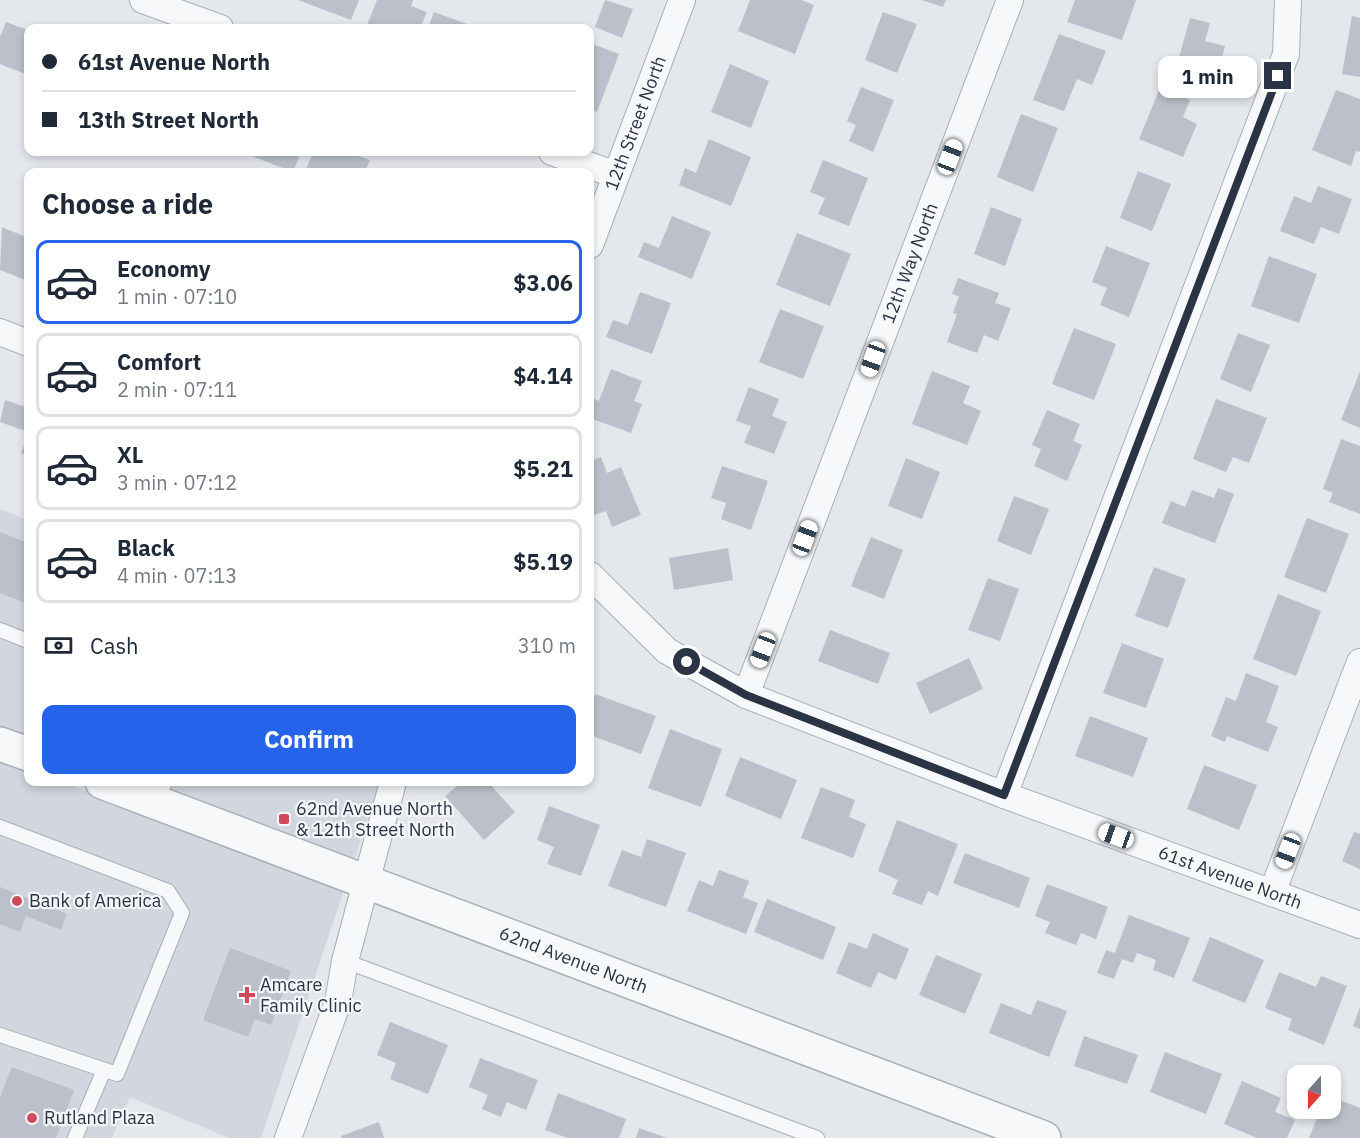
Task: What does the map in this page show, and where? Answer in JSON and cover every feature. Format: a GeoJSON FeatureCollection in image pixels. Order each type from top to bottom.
{"type":"FeatureCollection","features":[{"type":"Feature","properties":{"kind":"street"},"geometry":{"type":"LineString","coordinates":[[143,0],[209,24]]}},
{"type":"Feature","properties":{"kind":"street","name":"12th Street North"},"geometry":{"type":"LineString","coordinates":[[594,234],[682,0]]}},
{"type":"Feature","properties":{"kind":"street","name":"12th Way North"},"geometry":{"type":"LineString","coordinates":[[746,695],[1010,0]]}},
{"type":"Feature","properties":{"kind":"street"},"geometry":{"type":"LineString","coordinates":[[1004,795],[1286,54],[1288,0]]}},
{"type":"Feature","properties":{"kind":"street"},"geometry":{"type":"LineString","coordinates":[[563,156],[616,175]]}},
{"type":"Feature","properties":{"kind":"street"},"geometry":{"type":"LineString","coordinates":[[0,332],[24,341]]}},
{"type":"Feature","properties":{"kind":"street","name":"61st Avenue North"},"geometry":{"type":"LineString","coordinates":[[594,579],[667,651],[746,695],[1004,795],[1360,925]]}},
{"type":"Feature","properties":{"kind":"street"},"geometry":{"type":"LineString","coordinates":[[1272,893],[1360,662]]}},
{"type":"Feature","properties":{"kind":"street"},"geometry":{"type":"LineString","coordinates":[[0,744],[24,753]]}},
{"type":"Feature","properties":{"kind":"street","name":"62nd Avenue North"},"geometry":{"type":"LineString","coordinates":[[126,786],[161,792],[365,879],[1044,1138]]}},
{"type":"Feature","properties":{"kind":"street"},"geometry":{"type":"LineString","coordinates":[[288,1138],[339,1002],[345,961],[365,879],[392,786]]}},
{"type":"Feature","properties":{"kind":"lane"},"geometry":{"type":"LineString","coordinates":[[0,630],[24,639]]}},
{"type":"Feature","properties":{"kind":"lane"},"geometry":{"type":"LineString","coordinates":[[0,827],[168,891],[182,913],[117,1074],[0,1035]]}},
{"type":"Feature","properties":{"kind":"lane"},"geometry":{"type":"LineString","coordinates":[[345,961],[817,1138]]}},
{"type":"Feature","properties":{"kind":"lane"},"geometry":{"type":"LineString","coordinates":[[75,1138],[104,1070]]}},
{"type":"Feature","properties":{"kind":"shaded area"},"geometry":{"type":"Polygon","coordinates":[[[0,509],[24,518],[24,738],[0,729],[0,509]]]}},
{"type":"Feature","properties":{"kind":"shaded area"},"geometry":{"type":"Polygon","coordinates":[[[0,759],[24,768],[24,786],[73,786],[345,887],[261,1138],[229,1138],[130,1097],[112,1138],[0,1138],[0,759]]]}},
{"type":"Feature","properties":{"kind":"shaded area"},"geometry":{"type":"Polygon","coordinates":[[[154,786],[380,786],[354,860],[154,786]]]}},
{"type":"Feature","properties":{"kind":"building"},"geometry":{"type":"Polygon","coordinates":[[[298,0],[359,0],[351,20],[298,0]]]}},
{"type":"Feature","properties":{"kind":"building"},"geometry":{"type":"Polygon","coordinates":[[[377,0],[413,0],[411,6],[427,12],[422,24],[367,24],[377,0]]]}},
{"type":"Feature","properties":{"kind":"building"},"geometry":{"type":"Polygon","coordinates":[[[605,0],[633,9],[622,38],[595,27],[605,0]]]}},
{"type":"Feature","properties":{"kind":"building"},"geometry":{"type":"Polygon","coordinates":[[[750,0],[801,0],[814,5],[795,54],[738,31],[750,0]]]}},
{"type":"Feature","properties":{"kind":"building"},"geometry":{"type":"Polygon","coordinates":[[[921,0],[946,0],[943,7],[921,0]]]}},
{"type":"Feature","properties":{"kind":"building"},"geometry":{"type":"Polygon","coordinates":[[[1075,0],[1136,0],[1122,40],[1067,22],[1075,0]]]}},
{"type":"Feature","properties":{"kind":"building"},"geometry":{"type":"Polygon","coordinates":[[[434,12],[467,24],[430,24],[434,12]]]}},
{"type":"Feature","properties":{"kind":"building"},"geometry":{"type":"Polygon","coordinates":[[[883,12],[917,24],[897,73],[865,60],[883,12]]]}},
{"type":"Feature","properties":{"kind":"building"},"geometry":{"type":"Polygon","coordinates":[[[1352,16],[1360,18],[1360,77],[1342,74],[1352,16]]]}},
{"type":"Feature","properties":{"kind":"building"},"geometry":{"type":"Polygon","coordinates":[[[1190,18],[1210,23],[1205,41],[1225,46],[1216,82],[1175,72],[1190,18]]]}},
{"type":"Feature","properties":{"kind":"building"},"geometry":{"type":"Polygon","coordinates":[[[6,22],[24,29],[24,73],[0,64],[0,37],[6,22]]]}},
{"type":"Feature","properties":{"kind":"building"},"geometry":{"type":"Polygon","coordinates":[[[1059,34],[1106,51],[1092,85],[1077,79],[1064,111],[1033,100],[1059,34]]]}},
{"type":"Feature","properties":{"kind":"building"},"geometry":{"type":"Polygon","coordinates":[[[594,45],[619,54],[597,112],[594,111],[594,45]]]}},
{"type":"Feature","properties":{"kind":"building"},"geometry":{"type":"Polygon","coordinates":[[[730,64],[769,81],[751,128],[711,112],[730,64]]]}},
{"type":"Feature","properties":{"kind":"building"},"geometry":{"type":"Polygon","coordinates":[[[861,87],[894,100],[873,152],[849,141],[856,125],[847,121],[861,87]]]}},
{"type":"Feature","properties":{"kind":"building"},"geometry":{"type":"Polygon","coordinates":[[[1160,88],[1190,100],[1183,117],[1197,124],[1183,157],[1139,139],[1160,88]]]}},
{"type":"Feature","properties":{"kind":"building"},"geometry":{"type":"Polygon","coordinates":[[[1336,90],[1360,99],[1360,152],[1356,151],[1351,166],[1312,150],[1336,90]]]}},
{"type":"Feature","properties":{"kind":"building"},"geometry":{"type":"Polygon","coordinates":[[[1021,114],[1058,128],[1033,192],[997,177],[1021,114]]]}},
{"type":"Feature","properties":{"kind":"building"},"geometry":{"type":"Polygon","coordinates":[[[709,139],[751,157],[731,206],[679,185],[685,168],[696,173],[709,139]]]}},
{"type":"Feature","properties":{"kind":"building"},"geometry":{"type":"Polygon","coordinates":[[[251,156],[299,156],[295,168],[283,168],[251,156]]]}},
{"type":"Feature","properties":{"kind":"building"},"geometry":{"type":"Polygon","coordinates":[[[311,156],[358,156],[370,160],[367,168],[307,168],[311,156]]]}},
{"type":"Feature","properties":{"kind":"building"},"geometry":{"type":"Polygon","coordinates":[[[823,160],[868,178],[849,226],[818,214],[825,198],[810,192],[823,160]]]}},
{"type":"Feature","properties":{"kind":"building"},"geometry":{"type":"Polygon","coordinates":[[[1138,171],[1171,184],[1152,231],[1120,218],[1138,171]]]}},
{"type":"Feature","properties":{"kind":"building"},"geometry":{"type":"Polygon","coordinates":[[[1318,186],[1352,199],[1339,234],[1321,227],[1314,244],[1280,231],[1294,196],[1311,203],[1318,186]]]}},
{"type":"Feature","properties":{"kind":"building"},"geometry":{"type":"Polygon","coordinates":[[[991,207],[1022,219],[1005,266],[974,254],[991,207]]]}},
{"type":"Feature","properties":{"kind":"building"},"geometry":{"type":"Polygon","coordinates":[[[672,216],[711,232],[692,279],[638,257],[644,242],[659,248],[672,216]]]}},
{"type":"Feature","properties":{"kind":"building"},"geometry":{"type":"Polygon","coordinates":[[[2,227],[24,236],[24,279],[0,270],[2,227]]]}},
{"type":"Feature","properties":{"kind":"building"},"geometry":{"type":"Polygon","coordinates":[[[797,233],[851,254],[830,306],[776,285],[797,233]]]}},
{"type":"Feature","properties":{"kind":"building"},"geometry":{"type":"Polygon","coordinates":[[[1106,246],[1150,263],[1129,317],[1100,305],[1107,288],[1092,282],[1106,246]]]}},
{"type":"Feature","properties":{"kind":"building"},"geometry":{"type":"Polygon","coordinates":[[[1269,256],[1317,274],[1299,323],[1251,306],[1269,256]]]}},
{"type":"Feature","properties":{"kind":"building"},"geometry":{"type":"Polygon","coordinates":[[[958,278],[999,293],[995,303],[1011,308],[998,341],[984,335],[977,353],[947,342],[957,314],[953,313],[959,296],[952,294],[958,278]]]}},
{"type":"Feature","properties":{"kind":"building"},"geometry":{"type":"Polygon","coordinates":[[[640,292],[671,303],[652,354],[606,337],[613,320],[628,325],[640,292]]]}},
{"type":"Feature","properties":{"kind":"building"},"geometry":{"type":"Polygon","coordinates":[[[780,309],[824,326],[803,379],[759,362],[780,309]]]}},
{"type":"Feature","properties":{"kind":"building"},"geometry":{"type":"Polygon","coordinates":[[[1074,328],[1116,344],[1094,400],[1052,384],[1074,328]]]}},
{"type":"Feature","properties":{"kind":"building"},"geometry":{"type":"Polygon","coordinates":[[[1238,333],[1270,345],[1251,392],[1220,379],[1238,333]]]}},
{"type":"Feature","properties":{"kind":"building"},"geometry":{"type":"Polygon","coordinates":[[[611,369],[642,381],[634,401],[642,404],[631,433],[594,419],[594,399],[599,401],[611,369]]]}},
{"type":"Feature","properties":{"kind":"building"},"geometry":{"type":"Polygon","coordinates":[[[932,371],[970,386],[963,403],[981,411],[967,445],[912,424],[932,371]]]}},
{"type":"Feature","properties":{"kind":"building"},"geometry":{"type":"Polygon","coordinates":[[[1360,371],[1360,428],[1341,420],[1360,371]]]}},
{"type":"Feature","properties":{"kind":"building"},"geometry":{"type":"Polygon","coordinates":[[[749,387],[779,399],[772,416],[787,422],[774,454],[744,443],[751,426],[736,421],[749,387]]]}},
{"type":"Feature","properties":{"kind":"building"},"geometry":{"type":"Polygon","coordinates":[[[1216,399],[1267,418],[1249,463],[1233,457],[1226,472],[1193,459],[1216,399]]]}},
{"type":"Feature","properties":{"kind":"building"},"geometry":{"type":"Polygon","coordinates":[[[5,400],[24,407],[24,431],[0,422],[5,400]]]}},
{"type":"Feature","properties":{"kind":"building"},"geometry":{"type":"Polygon","coordinates":[[[1047,410],[1080,424],[1073,441],[1082,445],[1067,481],[1034,466],[1041,449],[1032,445],[1047,410]]]}},
{"type":"Feature","properties":{"kind":"building"},"geometry":{"type":"Polygon","coordinates":[[[1341,439],[1360,446],[1360,514],[1329,502],[1333,493],[1323,489],[1341,439]]]}},
{"type":"Feature","properties":{"kind":"building"},"geometry":{"type":"Polygon","coordinates":[[[601,457],[607,473],[621,467],[641,515],[612,527],[606,511],[594,515],[594,460],[601,457]]]}},
{"type":"Feature","properties":{"kind":"building"},"geometry":{"type":"Polygon","coordinates":[[[906,458],[940,472],[922,519],[888,506],[906,458]]]}},
{"type":"Feature","properties":{"kind":"building"},"geometry":{"type":"Polygon","coordinates":[[[722,466],[768,481],[751,530],[721,519],[726,503],[711,498],[722,466]]]}},
{"type":"Feature","properties":{"kind":"building"},"geometry":{"type":"Polygon","coordinates":[[[1218,488],[1234,494],[1215,543],[1162,523],[1171,501],[1185,507],[1192,490],[1214,498],[1218,488]]]}},
{"type":"Feature","properties":{"kind":"building"},"geometry":{"type":"Polygon","coordinates":[[[1014,496],[1049,509],[1031,555],[997,541],[1014,496]]]}},
{"type":"Feature","properties":{"kind":"building"},"geometry":{"type":"Polygon","coordinates":[[[1307,518],[1349,534],[1326,593],[1284,577],[1307,518]]]}},
{"type":"Feature","properties":{"kind":"building"},"geometry":{"type":"Polygon","coordinates":[[[0,532],[24,541],[24,602],[0,593],[0,532]]]}},
{"type":"Feature","properties":{"kind":"building"},"geometry":{"type":"Polygon","coordinates":[[[871,537],[903,550],[884,599],[851,586],[871,537]]]}},
{"type":"Feature","properties":{"kind":"building"},"geometry":{"type":"Polygon","coordinates":[[[728,548],[733,580],[674,590],[669,558],[728,548]]]}},
{"type":"Feature","properties":{"kind":"building"},"geometry":{"type":"Polygon","coordinates":[[[1154,567],[1186,579],[1168,628],[1135,616],[1154,567]]]}},
{"type":"Feature","properties":{"kind":"building"},"geometry":{"type":"Polygon","coordinates":[[[988,578],[1019,589],[1000,641],[968,630],[988,578]]]}},
{"type":"Feature","properties":{"kind":"building"},"geometry":{"type":"Polygon","coordinates":[[[1278,594],[1321,611],[1296,676],[1253,659],[1278,594]]]}},
{"type":"Feature","properties":{"kind":"building"},"geometry":{"type":"Polygon","coordinates":[[[830,630],[890,653],[878,684],[818,661],[830,630]]]}},
{"type":"Feature","properties":{"kind":"building"},"geometry":{"type":"Polygon","coordinates":[[[1122,643],[1164,659],[1146,708],[1103,693],[1122,643]]]}},
{"type":"Feature","properties":{"kind":"building"},"geometry":{"type":"Polygon","coordinates":[[[969,658],[983,689],[930,714],[916,683],[969,658]]]}},
{"type":"Feature","properties":{"kind":"building"},"geometry":{"type":"Polygon","coordinates":[[[1246,673],[1279,686],[1266,722],[1278,727],[1268,752],[1227,736],[1225,742],[1211,736],[1226,697],[1236,701],[1246,673]]]}},
{"type":"Feature","properties":{"kind":"building"},"geometry":{"type":"Polygon","coordinates":[[[595,694],[656,716],[641,754],[594,736],[595,694]]]}},
{"type":"Feature","properties":{"kind":"building"},"geometry":{"type":"Polygon","coordinates":[[[1090,716],[1148,738],[1133,777],[1075,756],[1090,716]]]}},
{"type":"Feature","properties":{"kind":"building"},"geometry":{"type":"Polygon","coordinates":[[[670,729],[722,749],[701,807],[648,788],[670,729]]]}},
{"type":"Feature","properties":{"kind":"building"},"geometry":{"type":"Polygon","coordinates":[[[740,757],[797,780],[781,819],[725,796],[740,757]]]}},
{"type":"Feature","properties":{"kind":"building"},"geometry":{"type":"Polygon","coordinates":[[[1204,765],[1257,785],[1239,830],[1187,809],[1204,765]]]}},
{"type":"Feature","properties":{"kind":"building"},"geometry":{"type":"Polygon","coordinates":[[[457,786],[492,786],[515,812],[484,840],[445,796],[457,786]]]}},
{"type":"Feature","properties":{"kind":"building"},"geometry":{"type":"Polygon","coordinates":[[[821,787],[855,800],[849,817],[866,824],[853,858],[801,838],[821,787]]]}},
{"type":"Feature","properties":{"kind":"building"},"geometry":{"type":"Polygon","coordinates":[[[549,806],[600,825],[581,876],[547,864],[554,847],[537,840],[549,806]]]}},
{"type":"Feature","properties":{"kind":"building"},"geometry":{"type":"Polygon","coordinates":[[[897,820],[958,844],[938,896],[928,891],[922,905],[892,894],[898,880],[878,871],[897,820]]]}},
{"type":"Feature","properties":{"kind":"building"},"geometry":{"type":"Polygon","coordinates":[[[1354,832],[1360,834],[1360,869],[1342,861],[1354,832]]]}},
{"type":"Feature","properties":{"kind":"building"},"geometry":{"type":"Polygon","coordinates":[[[647,839],[686,853],[666,907],[608,886],[622,850],[641,857],[647,839]]]}},
{"type":"Feature","properties":{"kind":"building"},"geometry":{"type":"Polygon","coordinates":[[[965,853],[1030,878],[1019,908],[953,883],[965,853]]]}},
{"type":"Feature","properties":{"kind":"building"},"geometry":{"type":"Polygon","coordinates":[[[719,870],[749,881],[743,897],[758,903],[746,934],[687,911],[699,880],[713,886],[719,870]]]}},
{"type":"Feature","properties":{"kind":"building"},"geometry":{"type":"Polygon","coordinates":[[[1047,884],[1108,907],[1096,939],[1081,933],[1076,945],[1045,933],[1050,922],[1035,916],[1047,884]]]}},
{"type":"Feature","properties":{"kind":"building","name":"Bank of America"},"geometry":{"type":"Polygon","coordinates":[[[0,887],[67,914],[61,930],[26,916],[20,932],[0,924],[0,887]]]}},
{"type":"Feature","properties":{"kind":"building"},"geometry":{"type":"Polygon","coordinates":[[[767,899],[836,927],[823,960],[754,932],[767,899]]]}},
{"type":"Feature","properties":{"kind":"building"},"geometry":{"type":"Polygon","coordinates":[[[1129,915],[1190,938],[1174,978],[1153,970],[1156,960],[1137,953],[1133,963],[1122,959],[1114,979],[1097,973],[1106,950],[1115,953],[1129,915]]]}},
{"type":"Feature","properties":{"kind":"building"},"geometry":{"type":"Polygon","coordinates":[[[873,933],[909,949],[896,980],[878,972],[871,988],[836,973],[849,942],[867,949],[873,933]]]}},
{"type":"Feature","properties":{"kind":"building"},"geometry":{"type":"Polygon","coordinates":[[[1210,937],[1264,960],[1245,1003],[1192,981],[1210,937]]]}},
{"type":"Feature","properties":{"kind":"building","name":"Amcare Family Clinic"},"geometry":{"type":"Polygon","coordinates":[[[230,948],[291,971],[271,1025],[255,1019],[248,1037],[203,1020],[230,948]]]}},
{"type":"Feature","properties":{"kind":"building"},"geometry":{"type":"Polygon","coordinates":[[[936,955],[982,974],[965,1014],[919,995],[936,955]]]}},
{"type":"Feature","properties":{"kind":"building"},"geometry":{"type":"Polygon","coordinates":[[[1279,972],[1316,987],[1321,976],[1347,986],[1324,1045],[1288,1030],[1292,1019],[1265,1008],[1279,972]]]}},
{"type":"Feature","properties":{"kind":"building"},"geometry":{"type":"Polygon","coordinates":[[[1037,1000],[1067,1011],[1049,1057],[989,1033],[1001,1003],[1031,1015],[1037,1000]]]}},
{"type":"Feature","properties":{"kind":"building"},"geometry":{"type":"Polygon","coordinates":[[[1360,1007],[1360,1029],[1353,1026],[1360,1007]]]}},
{"type":"Feature","properties":{"kind":"building"},"geometry":{"type":"Polygon","coordinates":[[[390,1022],[448,1045],[428,1094],[390,1079],[396,1063],[377,1055],[390,1022]]]}},
{"type":"Feature","properties":{"kind":"building"},"geometry":{"type":"Polygon","coordinates":[[[1084,1036],[1138,1055],[1127,1084],[1074,1066],[1084,1036]]]}},
{"type":"Feature","properties":{"kind":"building"},"geometry":{"type":"Polygon","coordinates":[[[1165,1052],[1222,1074],[1206,1114],[1150,1092],[1165,1052]]]}},
{"type":"Feature","properties":{"kind":"building"},"geometry":{"type":"Polygon","coordinates":[[[480,1058],[538,1080],[526,1110],[507,1102],[501,1117],[482,1109],[488,1095],[469,1087],[480,1058]]]}},
{"type":"Feature","properties":{"kind":"building","name":"Rutland Plaza"},"geometry":{"type":"Polygon","coordinates":[[[12,1067],[74,1090],[56,1138],[0,1138],[0,1097],[12,1067]]]}},
{"type":"Feature","properties":{"kind":"building"},"geometry":{"type":"Polygon","coordinates":[[[1242,1081],[1281,1098],[1275,1112],[1287,1117],[1287,1119],[1295,1120],[1287,1138],[1257,1138],[1224,1124],[1242,1081]]]}},
{"type":"Feature","properties":{"kind":"building"},"geometry":{"type":"Polygon","coordinates":[[[558,1093],[626,1119],[619,1138],[568,1138],[545,1130],[558,1093]]]}},
{"type":"Feature","properties":{"kind":"building"},"geometry":{"type":"Polygon","coordinates":[[[1341,1100],[1360,1108],[1360,1138],[1309,1138],[1317,1119],[1341,1119],[1341,1100]]]}},
{"type":"Feature","properties":{"kind":"building"},"geometry":{"type":"Polygon","coordinates":[[[379,1122],[384,1138],[342,1138],[341,1136],[379,1122]]]}},
{"type":"Feature","properties":{"kind":"building"},"geometry":{"type":"Polygon","coordinates":[[[639,1128],[667,1138],[636,1138],[639,1128]]]}},
{"type":"Feature","properties":{"kind":"place","name":"62nd Avenue North & 12th Street North"},"geometry":{"type":"Point","coordinates":[284,819]}},
{"type":"Feature","properties":{"kind":"place","name":"Bank of America"},"geometry":{"type":"Point","coordinates":[17,901]}},
{"type":"Feature","properties":{"kind":"place","name":"Amcare Family Clinic"},"geometry":{"type":"Point","coordinates":[247,995]}},
{"type":"Feature","properties":{"kind":"place","name":"Rutland Plaza"},"geometry":{"type":"Point","coordinates":[32,1118]}},
{"type":"Feature","properties":{"kind":"route"},"geometry":{"type":"LineString","coordinates":[[687,662],[746,695],[1004,795],[1278,76]]}}]}
